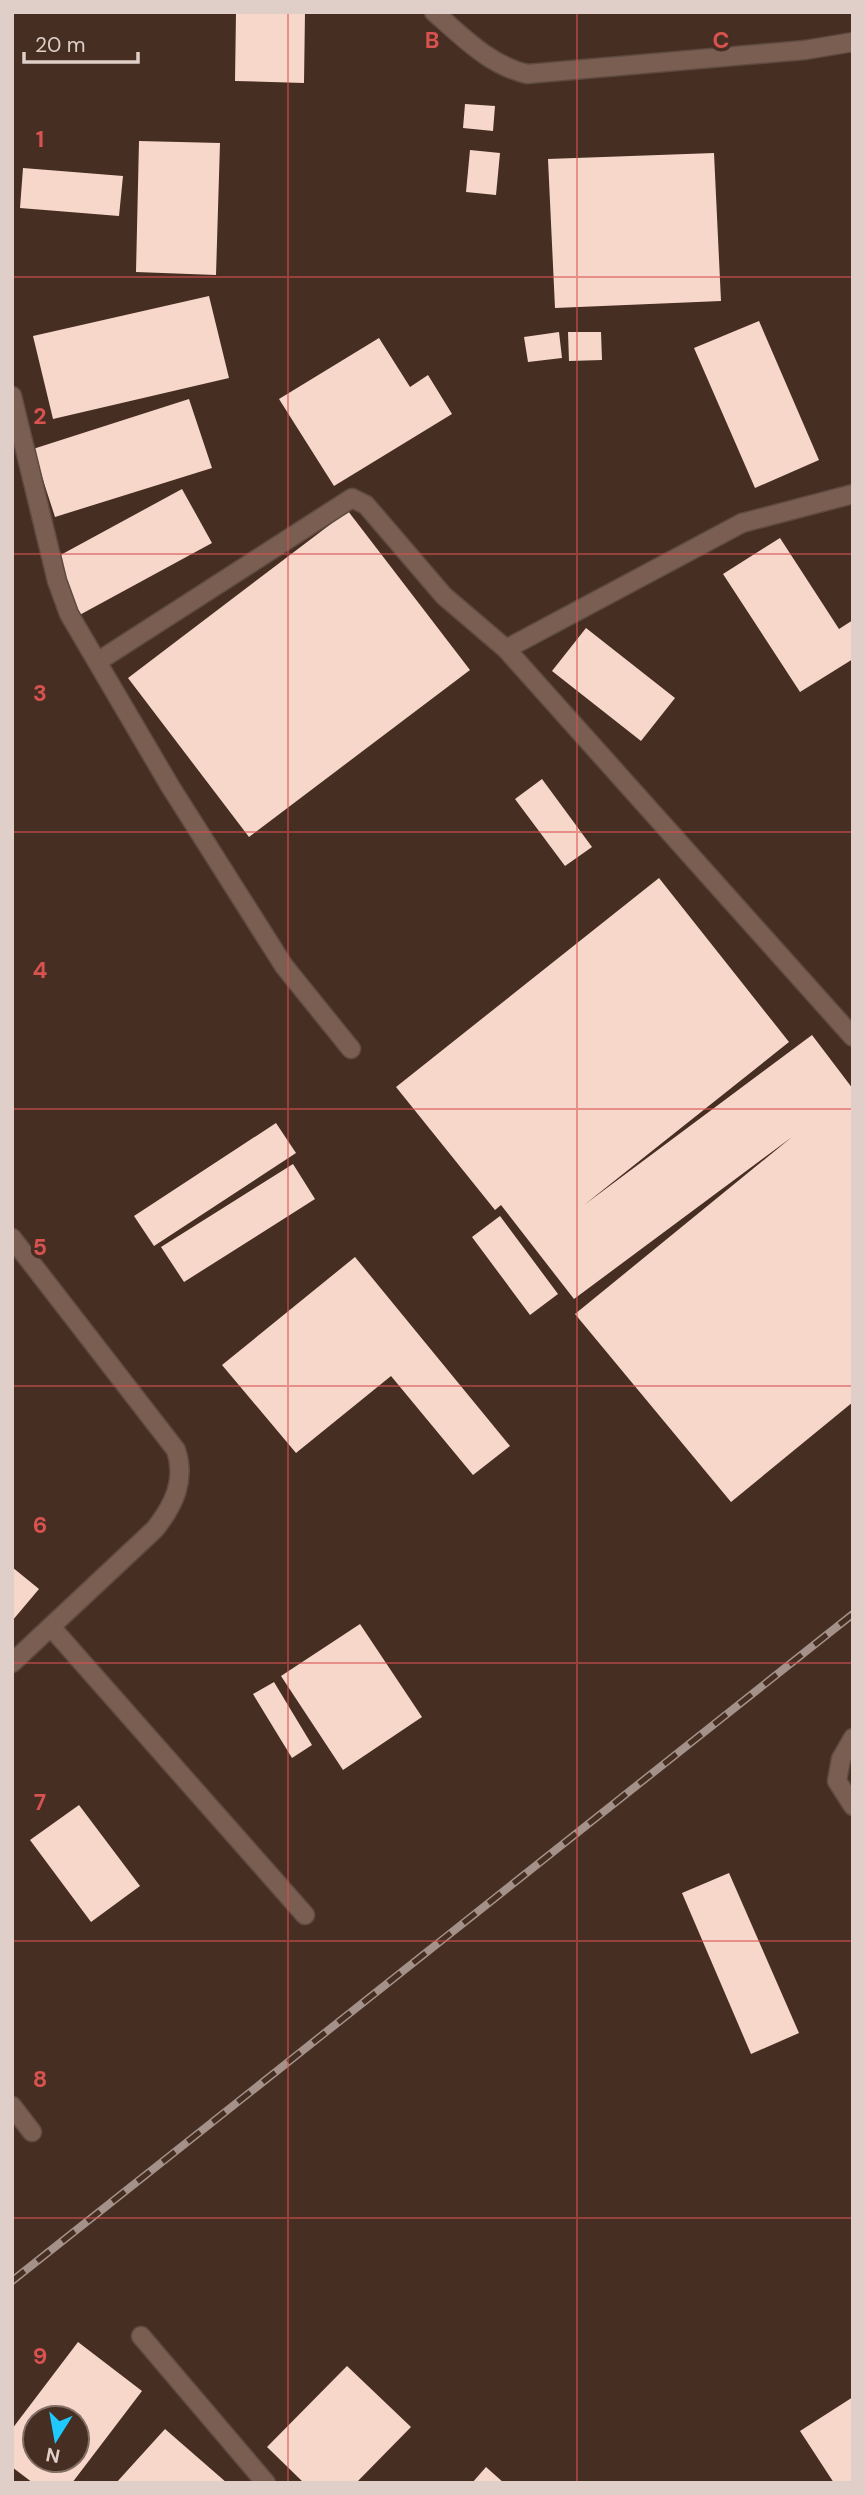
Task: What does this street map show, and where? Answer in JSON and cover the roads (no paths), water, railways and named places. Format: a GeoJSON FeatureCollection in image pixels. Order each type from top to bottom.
{"type":"FeatureCollection","features":[{"type":"Feature","properties":{"kind":"street"},"geometry":{"type":"LineString","coordinates":[[434,12],[478,51],[500,65],[527,74],[805,50],[853,42]]}},
{"type":"Feature","properties":{"kind":"street"},"geometry":{"type":"LineString","coordinates":[[12,396],[58,581],[69,614],[170,786],[284,966],[351,1049]]}},
{"type":"Feature","properties":{"kind":"street"},"geometry":{"type":"LineString","coordinates":[[506,649],[742,523],[853,494]]}},
{"type":"Feature","properties":{"kind":"street"},"geometry":{"type":"LineString","coordinates":[[97,662],[352,498],[366,505],[444,596],[506,649],[853,1037]]}},
{"type":"Feature","properties":{"kind":"street"},"geometry":{"type":"LineString","coordinates":[[12,1238],[176,1450],[182,1468],[171,1509],[155,1529],[12,1662]]}},
{"type":"Feature","properties":{"kind":"street"},"geometry":{"type":"LineString","coordinates":[[51,1627],[304,1916]]}},
{"type":"Feature","properties":{"kind":"street"},"geometry":{"type":"LineString","coordinates":[[853,1738],[841,1759],[837,1781],[853,1806]]}},
{"type":"Feature","properties":{"kind":"street"},"geometry":{"type":"LineString","coordinates":[[12,2106],[32,2132]]}},
{"type":"Feature","properties":{"kind":"street"},"geometry":{"type":"LineString","coordinates":[[141,2336],[266,2483]]}},
{"type":"Feature","properties":{"kind":"railway"},"geometry":{"type":"LineString","coordinates":[[12,2281],[853,1614]]}}]}
